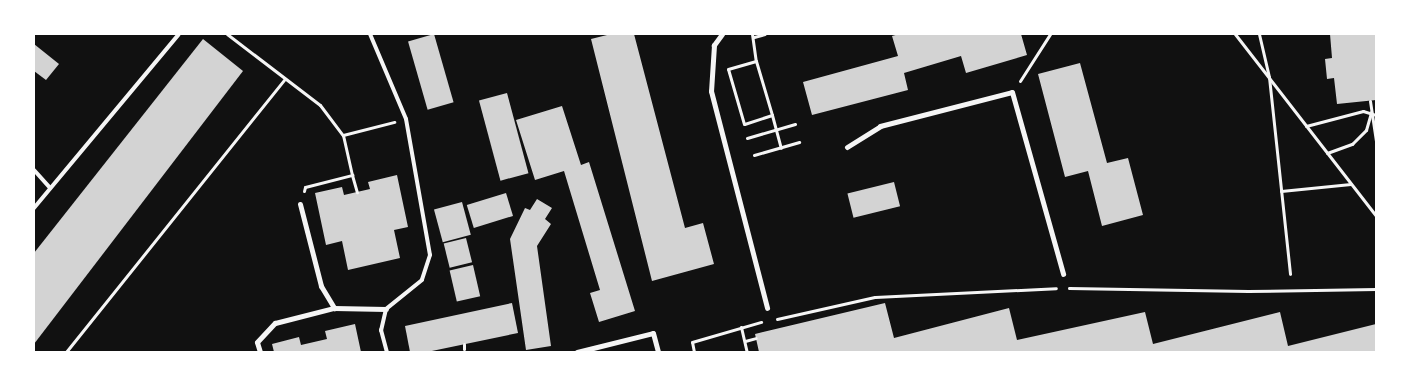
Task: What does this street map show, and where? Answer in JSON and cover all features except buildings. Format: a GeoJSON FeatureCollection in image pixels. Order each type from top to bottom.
{"type":"FeatureCollection","features":[{"type":"Feature","properties":{"kind":"street"},"geometry":{"type":"LineString","coordinates":[[722,34],[714,45],[711,90],[766,308]]}},
{"type":"Feature","properties":{"kind":"street"},"geometry":{"type":"LineString","coordinates":[[847,147],[880,126],[1012,92],[1063,274]]}},
{"type":"Feature","properties":{"kind":"street"},"geometry":{"type":"LineString","coordinates":[[300,204],[321,286],[334,308]]}},
{"type":"Feature","properties":{"kind":"street"},"geometry":{"type":"LineString","coordinates":[[260,352],[257,342],[275,323],[334,308],[386,309]]}},
{"type":"Feature","properties":{"kind":"street"},"geometry":{"type":"LineString","coordinates":[[577,352],[653,333],[658,352]]}},
{"type":"Feature","properties":{"kind":"lane"},"geometry":{"type":"LineString","coordinates":[[34,208],[179,34]]}},
{"type":"Feature","properties":{"kind":"lane"},"geometry":{"type":"LineString","coordinates":[[370,34],[406,119],[430,255],[422,280],[386,309],[382,330],[387,352]]}},
{"type":"Feature","properties":{"kind":"lane"},"geometry":{"type":"LineString","coordinates":[[34,170],[50,188]]}},
{"type":"Feature","properties":{"kind":"path"},"geometry":{"type":"LineString","coordinates":[[227,34],[320,105],[343,135],[357,192]]}},
{"type":"Feature","properties":{"kind":"path"},"geometry":{"type":"LineString","coordinates":[[765,34],[753,35],[756,61],[781,148]]}},
{"type":"Feature","properties":{"kind":"path"},"geometry":{"type":"LineString","coordinates":[[1012,92],[1050,34]]}},
{"type":"Feature","properties":{"kind":"path"},"geometry":{"type":"LineString","coordinates":[[1235,34],[1376,216]]}},
{"type":"Feature","properties":{"kind":"path"},"geometry":{"type":"LineString","coordinates":[[1258,34],[1269,77],[1290,274]]}},
{"type":"Feature","properties":{"kind":"path"},"geometry":{"type":"LineString","coordinates":[[756,61],[728,69],[744,124],[772,115]]}},
{"type":"Feature","properties":{"kind":"path"},"geometry":{"type":"LineString","coordinates":[[66,352],[285,79]]}},
{"type":"Feature","properties":{"kind":"path"},"geometry":{"type":"LineString","coordinates":[[1370,101],[1376,141]]}},
{"type":"Feature","properties":{"kind":"path"},"geometry":{"type":"LineString","coordinates":[[1306,126],[1363,110],[1376,115]]}},
{"type":"Feature","properties":{"kind":"path"},"geometry":{"type":"LineString","coordinates":[[1327,153],[1352,144],[1366,130],[1371,112]]}},
{"type":"Feature","properties":{"kind":"path"},"geometry":{"type":"LineString","coordinates":[[343,135],[406,119]]}},
{"type":"Feature","properties":{"kind":"path"},"geometry":{"type":"LineString","coordinates":[[747,138],[795,124]]}},
{"type":"Feature","properties":{"kind":"path"},"geometry":{"type":"LineString","coordinates":[[754,155],[799,142]]}},
{"type":"Feature","properties":{"kind":"path"},"geometry":{"type":"LineString","coordinates":[[300,204],[305,187],[352,175]]}},
{"type":"Feature","properties":{"kind":"path"},"geometry":{"type":"LineString","coordinates":[[1281,190],[1351,184]]}},
{"type":"Feature","properties":{"kind":"path"},"geometry":{"type":"LineString","coordinates":[[694,352],[692,342],[741,327],[875,297],[1065,288],[1248,291],[1376,288]]}},
{"type":"Feature","properties":{"kind":"path"},"geometry":{"type":"LineString","coordinates":[[741,327],[748,352]]}},
{"type":"Feature","properties":{"kind":"path"},"geometry":{"type":"LineString","coordinates":[[745,342],[756,338]]}}]}
